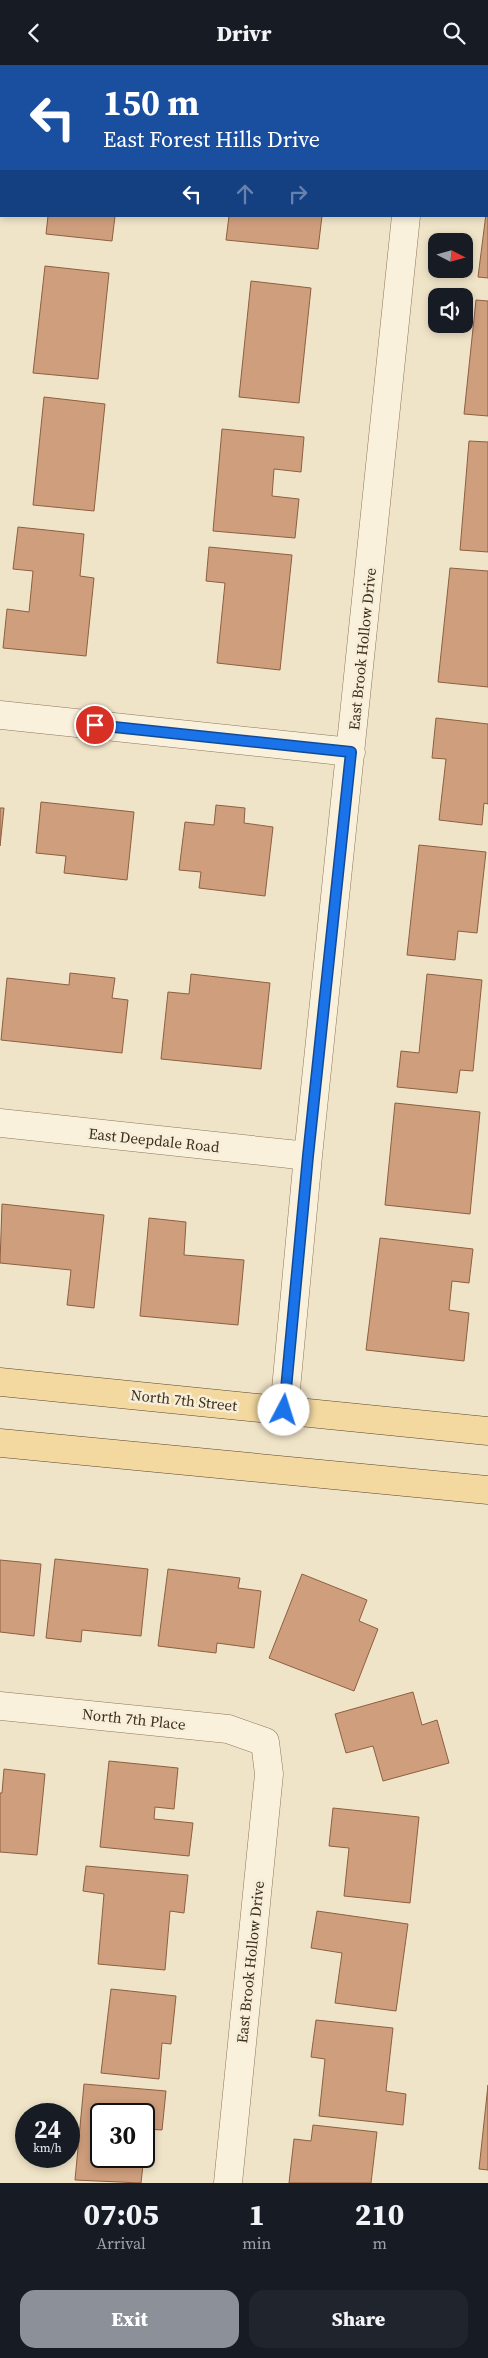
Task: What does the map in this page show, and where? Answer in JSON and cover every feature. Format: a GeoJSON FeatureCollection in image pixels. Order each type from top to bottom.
{"type":"FeatureCollection","features":[{"type":"Feature","properties":{"kind":"main road","name":"North 7th Street"},"geometry":{"type":"LineString","coordinates":[[0,1382],[488,1431]]}},
{"type":"Feature","properties":{"kind":"main road"},"geometry":{"type":"LineString","coordinates":[[0,1443],[488,1490]]}},
{"type":"Feature","properties":{"kind":"street","name":"East Brook Hollow Drive"},"geometry":{"type":"LineString","coordinates":[[284,1410],[308,1156],[406,217]]}},
{"type":"Feature","properties":{"kind":"street"},"geometry":{"type":"LineString","coordinates":[[0,715],[351,752]]}},
{"type":"Feature","properties":{"kind":"street","name":"East Deepdale Road"},"geometry":{"type":"LineString","coordinates":[[0,1123],[308,1156]]}},
{"type":"Feature","properties":{"kind":"street","name":"North 7th Place"},"geometry":{"type":"LineString","coordinates":[[0,1706],[228,1729],[265,1742]]}},
{"type":"Feature","properties":{"kind":"street","name":"East Brook Hollow Drive"},"geometry":{"type":"LineString","coordinates":[[228,2183],[269,1774],[265,1742]]}},
{"type":"Feature","properties":{"kind":"building"},"geometry":{"type":"Polygon","coordinates":[[[48,217],[115,217],[112,241],[46,234],[48,217]]]}},
{"type":"Feature","properties":{"kind":"building"},"geometry":{"type":"Polygon","coordinates":[[[229,217],[322,217],[318,249],[226,240],[229,217]]]}},
{"type":"Feature","properties":{"kind":"building"},"geometry":{"type":"Polygon","coordinates":[[[486,217],[488,217],[488,278],[478,277],[486,217]]]}},
{"type":"Feature","properties":{"kind":"building"},"geometry":{"type":"Polygon","coordinates":[[[45,266],[109,273],[98,379],[33,373],[45,266]]]}},
{"type":"Feature","properties":{"kind":"building"},"geometry":{"type":"Polygon","coordinates":[[[251,281],[311,288],[299,403],[239,397],[251,281]]]}},
{"type":"Feature","properties":{"kind":"building"},"geometry":{"type":"Polygon","coordinates":[[[476,300],[488,301],[488,416],[464,414],[476,300]]]}},
{"type":"Feature","properties":{"kind":"building"},"geometry":{"type":"Polygon","coordinates":[[[44,397],[105,404],[94,511],[33,505],[44,397]]]}},
{"type":"Feature","properties":{"kind":"building"},"geometry":{"type":"Polygon","coordinates":[[[222,429],[304,437],[301,472],[274,469],[272,496],[299,499],[295,538],[213,531],[222,429]]]}},
{"type":"Feature","properties":{"kind":"building"},"geometry":{"type":"Polygon","coordinates":[[[469,441],[488,442],[488,552],[460,550],[469,441]]]}},
{"type":"Feature","properties":{"kind":"building"},"geometry":{"type":"Polygon","coordinates":[[[18,527],[84,534],[80,576],[94,578],[86,656],[3,648],[7,609],[29,612],[33,571],[13,569],[18,527]]]}},
{"type":"Feature","properties":{"kind":"building"},"geometry":{"type":"Polygon","coordinates":[[[209,547],[292,555],[280,670],[217,663],[225,583],[206,581],[209,547]]]}},
{"type":"Feature","properties":{"kind":"building"},"geometry":{"type":"Polygon","coordinates":[[[450,568],[488,571],[488,687],[438,682],[450,568]]]}},
{"type":"Feature","properties":{"kind":"building"},"geometry":{"type":"Polygon","coordinates":[[[436,718],[488,724],[488,804],[484,803],[482,825],[439,820],[446,759],[432,758],[436,718]]]}},
{"type":"Feature","properties":{"kind":"building"},"geometry":{"type":"Polygon","coordinates":[[[41,802],[134,812],[127,880],[64,873],[66,856],[36,853],[41,802]]]}},
{"type":"Feature","properties":{"kind":"building"},"geometry":{"type":"Polygon","coordinates":[[[216,805],[245,808],[244,823],[273,827],[265,896],[199,888],[201,872],[179,870],[185,822],[214,825],[216,805]]]}},
{"type":"Feature","properties":{"kind":"building"},"geometry":{"type":"Polygon","coordinates":[[[0,808],[4,808],[0,846],[0,808]]]}},
{"type":"Feature","properties":{"kind":"building"},"geometry":{"type":"Polygon","coordinates":[[[419,845],[486,852],[477,933],[458,931],[455,960],[407,955],[419,845]]]}},
{"type":"Feature","properties":{"kind":"building"},"geometry":{"type":"Polygon","coordinates":[[[70,973],[115,978],[112,998],[128,1000],[122,1053],[1,1040],[7,978],[69,985],[70,973]]]}},
{"type":"Feature","properties":{"kind":"building"},"geometry":{"type":"Polygon","coordinates":[[[191,974],[270,983],[261,1069],[161,1059],[168,992],[189,994],[191,974]]]}},
{"type":"Feature","properties":{"kind":"building"},"geometry":{"type":"Polygon","coordinates":[[[427,974],[482,980],[473,1071],[460,1070],[457,1093],[397,1087],[401,1051],[419,1053],[427,974]]]}},
{"type":"Feature","properties":{"kind":"building"},"geometry":{"type":"Polygon","coordinates":[[[395,1103],[480,1112],[470,1214],[385,1205],[395,1103]]]}},
{"type":"Feature","properties":{"kind":"building"},"geometry":{"type":"Polygon","coordinates":[[[2,1204],[104,1215],[94,1308],[67,1305],[71,1270],[0,1263],[2,1204]]]}},
{"type":"Feature","properties":{"kind":"building"},"geometry":{"type":"Polygon","coordinates":[[[149,1218],[186,1222],[184,1255],[244,1260],[238,1325],[140,1316],[149,1218]]]}},
{"type":"Feature","properties":{"kind":"building"},"geometry":{"type":"Polygon","coordinates":[[[380,1238],[473,1249],[469,1283],[452,1281],[449,1310],[469,1313],[464,1361],[366,1350],[380,1238]]]}},
{"type":"Feature","properties":{"kind":"building"},"geometry":{"type":"Polygon","coordinates":[[[55,1559],[148,1569],[141,1636],[82,1630],[81,1642],[46,1638],[55,1559]]]}},
{"type":"Feature","properties":{"kind":"building"},"geometry":{"type":"Polygon","coordinates":[[[0,1560],[41,1564],[34,1636],[0,1632],[0,1560]]]}},
{"type":"Feature","properties":{"kind":"building"},"geometry":{"type":"Polygon","coordinates":[[[168,1569],[240,1578],[238,1588],[261,1591],[254,1648],[217,1643],[216,1653],[158,1646],[168,1569]]]}},
{"type":"Feature","properties":{"kind":"building"},"geometry":{"type":"Polygon","coordinates":[[[302,1574],[367,1600],[359,1621],[378,1629],[354,1691],[269,1658],[302,1574]]]}},
{"type":"Feature","properties":{"kind":"building"},"geometry":{"type":"Polygon","coordinates":[[[413,1692],[422,1725],[437,1720],[449,1763],[383,1781],[373,1746],[346,1753],[335,1714],[413,1692]]]}},
{"type":"Feature","properties":{"kind":"building"},"geometry":{"type":"Polygon","coordinates":[[[109,1761],[178,1768],[174,1809],[155,1807],[154,1819],[193,1823],[189,1856],[100,1847],[109,1761]]]}},
{"type":"Feature","properties":{"kind":"building"},"geometry":{"type":"Polygon","coordinates":[[[4,1769],[45,1774],[37,1855],[0,1852],[0,1793],[2,1793],[4,1769]]]}},
{"type":"Feature","properties":{"kind":"building"},"geometry":{"type":"Polygon","coordinates":[[[333,1808],[419,1817],[410,1903],[344,1896],[349,1848],[329,1846],[333,1808]]]}},
{"type":"Feature","properties":{"kind":"building"},"geometry":{"type":"Polygon","coordinates":[[[86,1866],[188,1875],[184,1913],[170,1911],[165,1970],[98,1964],[104,1894],[83,1891],[86,1866]]]}},
{"type":"Feature","properties":{"kind":"building"},"geometry":{"type":"Polygon","coordinates":[[[317,1911],[408,1924],[396,2011],[335,2003],[342,1953],[311,1948],[317,1911]]]}},
{"type":"Feature","properties":{"kind":"building"},"geometry":{"type":"Polygon","coordinates":[[[111,1989],[176,1996],[171,2044],[162,2043],[159,2079],[101,2073],[111,1989]]]}},
{"type":"Feature","properties":{"kind":"building"},"geometry":{"type":"Polygon","coordinates":[[[316,2020],[393,2028],[386,2091],[406,2094],[403,2125],[319,2116],[325,2059],[311,2057],[316,2020]]]}},
{"type":"Feature","properties":{"kind":"building"},"geometry":{"type":"Polygon","coordinates":[[[84,2084],[166,2091],[162,2130],[155,2130],[155,2103],[90,2103],[90,2168],[143,2168],[141,2183],[75,2180],[76,2168],[80,2168],[80,2127],[84,2084]]]}},
{"type":"Feature","properties":{"kind":"building"},"geometry":{"type":"Polygon","coordinates":[[[488,2085],[488,2170],[479,2169],[488,2085]]]}},
{"type":"Feature","properties":{"kind":"building"},"geometry":{"type":"Polygon","coordinates":[[[313,2125],[377,2132],[371,2183],[289,2183],[294,2139],[311,2141],[313,2125]]]}},
{"type":"Feature","properties":{"kind":"route"},"geometry":{"type":"LineString","coordinates":[[95,725],[351,752],[308,1156],[284,1410]]}}]}
